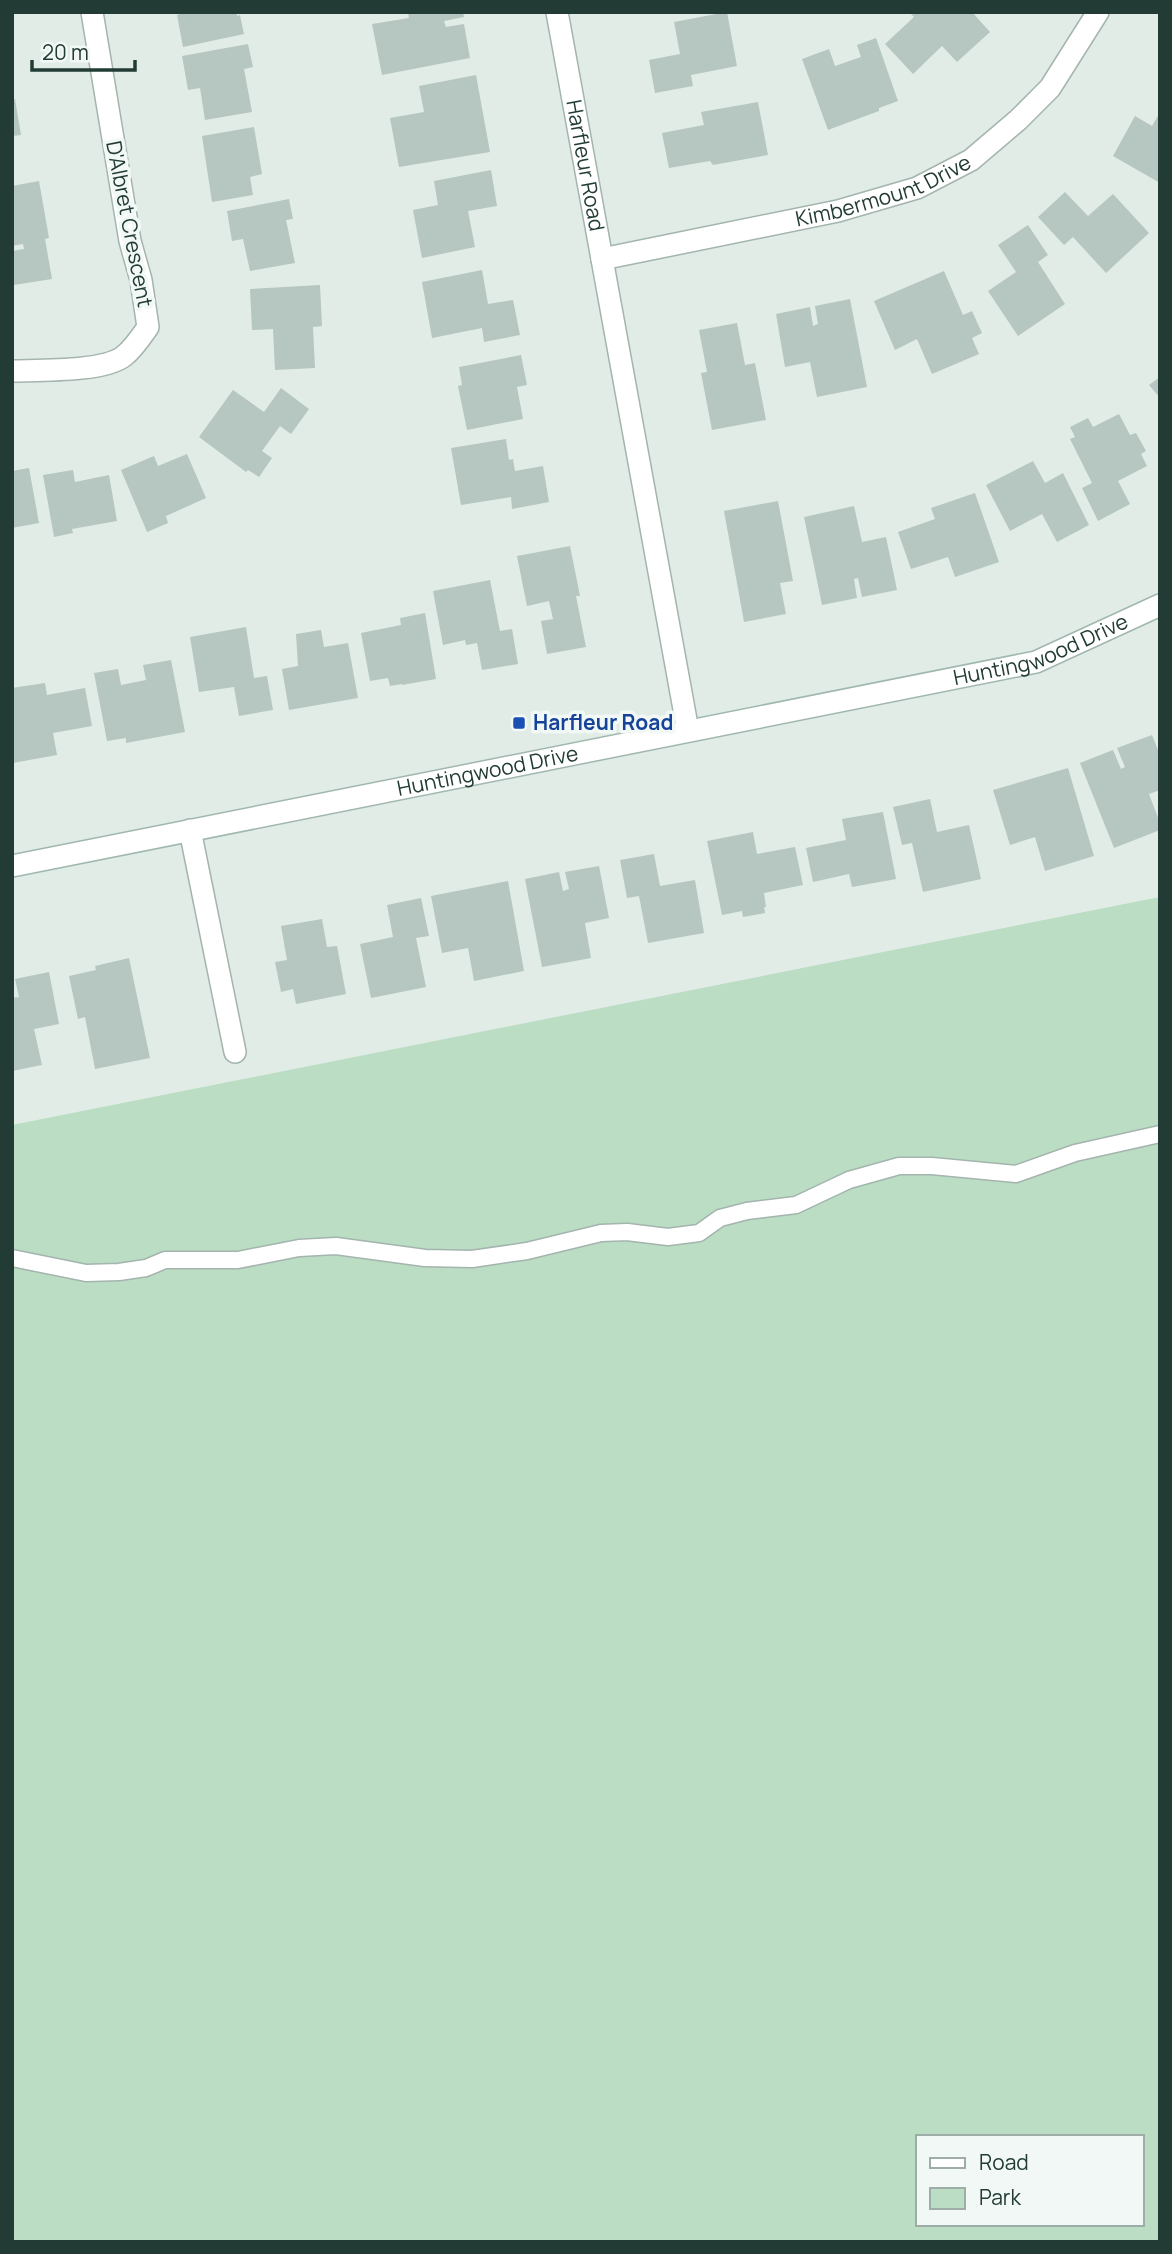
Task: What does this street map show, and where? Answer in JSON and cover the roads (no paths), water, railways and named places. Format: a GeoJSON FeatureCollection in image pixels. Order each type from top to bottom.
{"type":"FeatureCollection","features":[{"type":"Feature","properties":{"kind":"street","name":"D'Albret Crescent"},"geometry":{"type":"LineString","coordinates":[[12,371],[99,366],[122,358],[135,346],[148,327],[141,280],[130,241],[92,12]]}},
{"type":"Feature","properties":{"kind":"street","name":"Harfleur Road"},"geometry":{"type":"LineString","coordinates":[[557,12],[688,732]]}},
{"type":"Feature","properties":{"kind":"street","name":"Kimbermount Drive"},"geometry":{"type":"LineString","coordinates":[[602,259],[838,211],[917,188],[971,160],[1018,120],[1050,88],[1098,12]]}},
{"type":"Feature","properties":{"kind":"street","name":"Huntingwood Drive"},"geometry":{"type":"LineString","coordinates":[[12,866],[1036,662],[1160,605]]}},
{"type":"Feature","properties":{"kind":"street"},"geometry":{"type":"LineString","coordinates":[[190,831],[236,1052]]}},
{"type":"Feature","properties":{"kind":"lane"},"geometry":{"type":"LineString","coordinates":[[12,1258],[86,1273],[146,1268],[165,1260],[238,1259],[299,1248],[336,1246],[425,1258],[472,1259],[527,1251],[601,1233],[627,1232],[668,1237],[699,1233],[720,1218],[769,1206],[796,1205],[849,1180],[899,1166],[932,1166],[1016,1174],[1075,1153],[1160,1133]]}},
{"type":"Feature","properties":{"kind":"place","name":"Harfleur Road"},"geometry":{"type":"Point","coordinates":[519,723]}}]}
